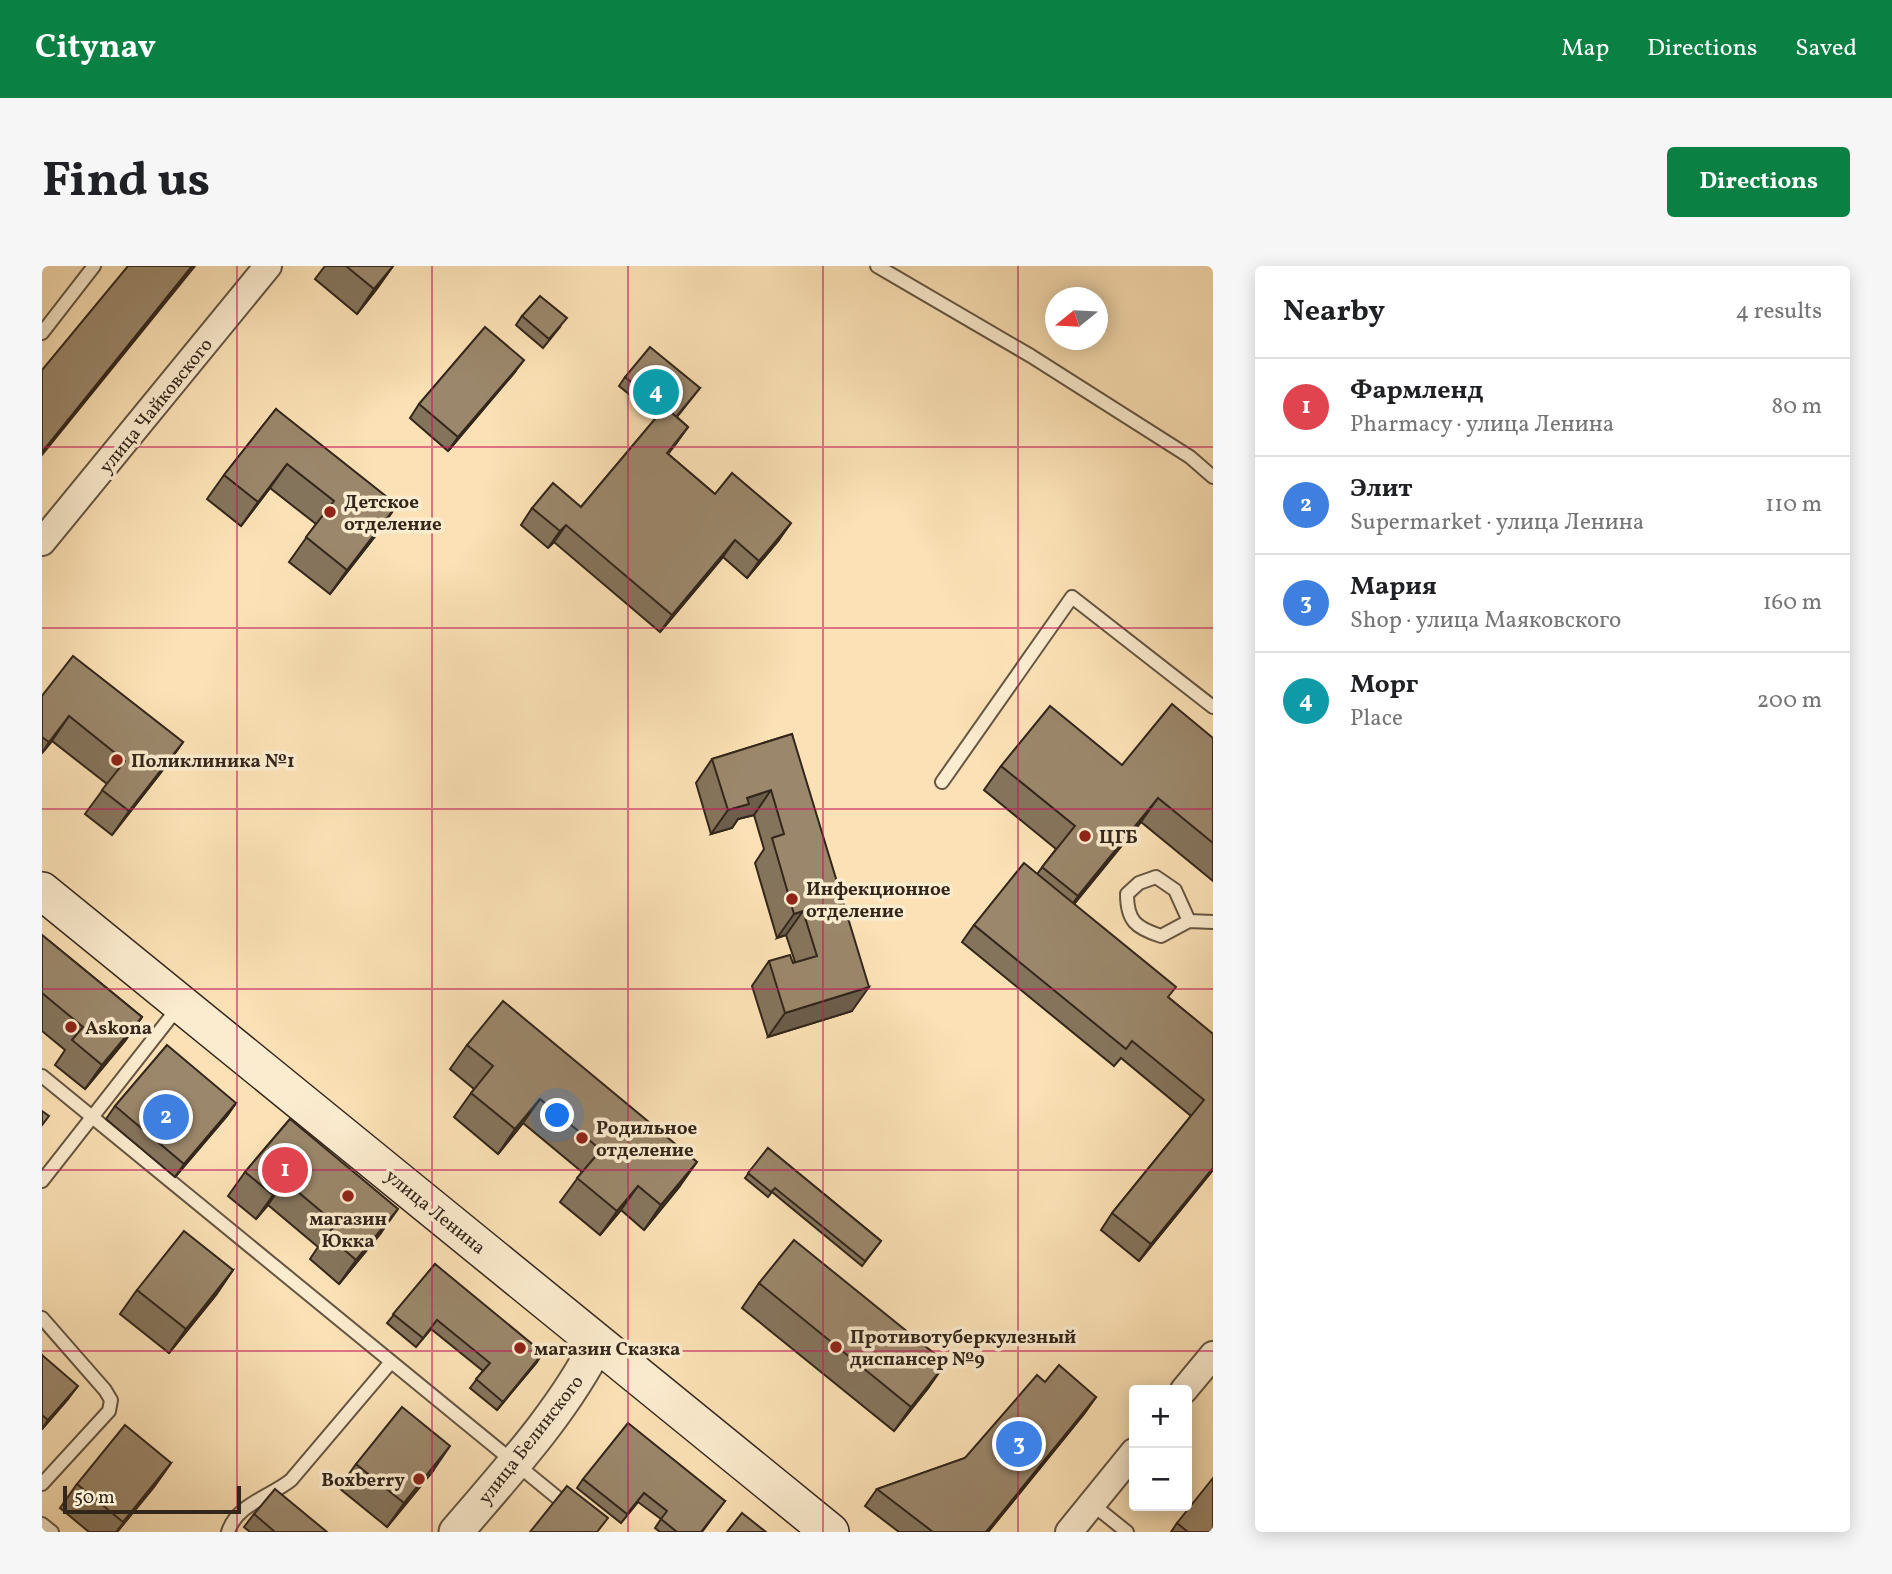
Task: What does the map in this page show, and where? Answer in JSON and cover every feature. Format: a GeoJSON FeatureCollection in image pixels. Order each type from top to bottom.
{"type":"FeatureCollection","features":[{"type":"Feature","properties":{"kind":"main road","name":"улица Ленина"},"geometry":{"type":"LineString","coordinates":[[42,891],[830,1532]]}},
{"type":"Feature","properties":{"kind":"street","name":"улица Чайковского"},"geometry":{"type":"LineString","coordinates":[[42,542],[260,269]]}},
{"type":"Feature","properties":{"kind":"street","name":"улица Белинского"},"geometry":{"type":"LineString","coordinates":[[456,1532],[515,1463],[583,1373],[598,1342]]}},
{"type":"Feature","properties":{"kind":"street"},"geometry":{"type":"LineString","coordinates":[[1188,1385],[1213,1355]]}},
{"type":"Feature","properties":{"kind":"street"},"geometry":{"type":"LineString","coordinates":[[1069,1532],[1129,1458]]}},
{"type":"Feature","properties":{"kind":"lane"},"geometry":{"type":"LineString","coordinates":[[42,333],[94,266]]}},
{"type":"Feature","properties":{"kind":"lane"},"geometry":{"type":"LineString","coordinates":[[877,266],[1031,356],[1212,471]]}},
{"type":"Feature","properties":{"kind":"lane"},"geometry":{"type":"LineString","coordinates":[[942,782],[1072,597],[1213,707]]}},
{"type":"Feature","properties":{"kind":"lane"},"geometry":{"type":"LineString","coordinates":[[1189,922],[1175,890],[1156,877],[1139,883],[1127,894],[1127,912],[1141,930],[1161,936],[1189,922],[1213,922]]}},
{"type":"Feature","properties":{"kind":"lane"},"geometry":{"type":"LineString","coordinates":[[42,1181],[90,1116],[181,1004]]}},
{"type":"Feature","properties":{"kind":"lane"},"geometry":{"type":"LineString","coordinates":[[42,1076],[579,1515]]}},
{"type":"Feature","properties":{"kind":"lane"},"geometry":{"type":"LineString","coordinates":[[42,1318],[111,1400],[109,1411],[42,1484]]}},
{"type":"Feature","properties":{"kind":"lane"},"geometry":{"type":"LineString","coordinates":[[228,1532],[241,1511],[291,1480],[391,1362]]}},
{"type":"Feature","properties":{"kind":"lane"},"geometry":{"type":"LineString","coordinates":[[1092,1504],[1127,1532]]}},
{"type":"Feature","properties":{"kind":"lane"},"geometry":{"type":"LineString","coordinates":[[42,1524],[52,1532]]}},
{"type":"Feature","properties":{"kind":"building"},"geometry":{"type":"Polygon","coordinates":[[[128,266],[192,266],[42,452],[42,370],[128,266]]]}},
{"type":"Feature","properties":{"kind":"building"},"geometry":{"type":"Polygon","coordinates":[[[346,266],[393,266],[374,289],[346,266]]]}},
{"type":"Feature","properties":{"kind":"building"},"geometry":{"type":"Polygon","coordinates":[[[540,296],[567,318],[549,339],[522,316],[540,296]]]}},
{"type":"Feature","properties":{"kind":"building"},"geometry":{"type":"Polygon","coordinates":[[[485,327],[524,360],[458,437],[419,404],[485,327]]]}},
{"type":"Feature","properties":{"kind":"building"},"geometry":{"type":"Polygon","coordinates":[[[650,347],[700,388],[676,417],[625,377],[650,347]]]}},
{"type":"Feature","properties":{"kind":"building"},"geometry":{"type":"Polygon","coordinates":[[[665,407],[688,427],[667,453],[715,494],[732,473],[791,523],[759,561],[735,540],[672,615],[566,525],[560,531],[532,508],[553,483],[581,507],[665,407]]]}},
{"type":"Feature","properties":{"kind":"building"},"geometry":{"type":"Polygon","coordinates":[[[276,409],[397,505],[347,570],[306,537],[334,501],[287,464],[258,502],[224,475],[276,409]]]}},
{"type":"Feature","properties":{"kind":"building"},"geometry":{"type":"Polygon","coordinates":[[[73,656],[183,742],[129,811],[102,790],[125,761],[69,716],[49,742],[42,737],[42,696],[73,656]]]}},
{"type":"Feature","properties":{"kind":"building","name":"ЦГБ"},"geometry":{"type":"Polygon","coordinates":[[[1172,704],[1213,738],[1213,843],[1158,798],[1078,896],[1042,867],[1075,826],[1001,766],[1050,706],[1122,765],[1172,704]]]}},
{"type":"Feature","properties":{"kind":"building"},"geometry":{"type":"Polygon","coordinates":[[[792,734],[869,987],[785,1013],[769,961],[790,955],[793,963],[817,956],[803,911],[794,914],[772,838],[784,834],[771,790],[747,798],[749,804],[728,810],[712,759],[792,734]]]}},
{"type":"Feature","properties":{"kind":"building"},"geometry":{"type":"Polygon","coordinates":[[[1024,863],[1176,987],[1168,997],[1213,1034],[1213,1168],[1151,1244],[1112,1213],[1204,1100],[1132,1041],[1126,1049],[974,925],[1024,863]]]}},
{"type":"Feature","properties":{"kind":"building"},"geometry":{"type":"Polygon","coordinates":[[[42,935],[142,1017],[102,1065],[72,1040],[83,1027],[42,993],[42,935]]]}},
{"type":"Feature","properties":{"kind":"building"},"geometry":{"type":"Polygon","coordinates":[[[503,1001],[697,1162],[661,1205],[638,1186],[617,1211],[577,1178],[601,1150],[540,1099],[515,1129],[471,1093],[493,1066],[467,1045],[503,1001]]]}},
{"type":"Feature","properties":{"kind":"building"},"geometry":{"type":"Polygon","coordinates":[[[167,1045],[236,1103],[184,1164],[115,1106],[167,1045]]]}},
{"type":"Feature","properties":{"kind":"building"},"geometry":{"type":"Polygon","coordinates":[[[42,1111],[49,1116],[42,1125],[42,1111]]]}},
{"type":"Feature","properties":{"kind":"building"},"geometry":{"type":"Polygon","coordinates":[[[290,1119],[398,1209],[356,1260],[327,1235],[336,1224],[285,1181],[273,1195],[245,1172],[290,1119]]]}},
{"type":"Feature","properties":{"kind":"building"},"geometry":{"type":"Polygon","coordinates":[[[768,1148],[881,1241],[865,1261],[775,1188],[771,1192],[748,1173],[768,1148]]]}},
{"type":"Feature","properties":{"kind":"building"},"geometry":{"type":"Polygon","coordinates":[[[184,1231],[233,1270],[186,1329],[137,1290],[184,1231]]]}},
{"type":"Feature","properties":{"kind":"building"},"geometry":{"type":"Polygon","coordinates":[[[794,1240],[946,1363],[911,1407],[759,1283],[794,1240]]]}},
{"type":"Feature","properties":{"kind":"building"},"geometry":{"type":"Polygon","coordinates":[[[435,1264],[543,1353],[503,1402],[476,1379],[490,1363],[437,1320],[423,1338],[393,1314],[435,1264]]]}},
{"type":"Feature","properties":{"kind":"building"},"geometry":{"type":"Polygon","coordinates":[[[42,1355],[78,1386],[48,1420],[42,1415],[42,1355]]]}},
{"type":"Feature","properties":{"kind":"building"},"geometry":{"type":"Polygon","coordinates":[[[1059,1365],[1096,1397],[986,1532],[933,1532],[877,1489],[965,1458],[1037,1375],[1045,1382],[1059,1365]]]}},
{"type":"Feature","properties":{"kind":"building"},"geometry":{"type":"Polygon","coordinates":[[[402,1407],[450,1446],[404,1503],[356,1464],[402,1407]]]}},
{"type":"Feature","properties":{"kind":"building"},"geometry":{"type":"Polygon","coordinates":[[[628,1423],[725,1501],[701,1532],[677,1532],[661,1519],[667,1511],[644,1493],[627,1514],[583,1479],[628,1423]]]}},
{"type":"Feature","properties":{"kind":"building"},"geometry":{"type":"Polygon","coordinates":[[[125,1425],[171,1463],[123,1522],[77,1484],[125,1425]]]}},
{"type":"Feature","properties":{"kind":"building"},"geometry":{"type":"Polygon","coordinates":[[[1213,1478],[1213,1532],[1188,1532],[1177,1523],[1187,1511],[1192,1511],[1192,1504],[1213,1478]]]}},
{"type":"Feature","properties":{"kind":"building"},"geometry":{"type":"Polygon","coordinates":[[[567,1486],[608,1518],[597,1532],[530,1532],[567,1486]]]}},
{"type":"Feature","properties":{"kind":"building"},"geometry":{"type":"Polygon","coordinates":[[[275,1489],[327,1532],[275,1532],[254,1514],[275,1489]]]}},
{"type":"Feature","properties":{"kind":"building"},"geometry":{"type":"Polygon","coordinates":[[[742,1513],[766,1532],[727,1532],[742,1513]]]}},
{"type":"Feature","properties":{"kind":"place","name":"Морг"},"geometry":{"type":"Point","coordinates":[656,392]}},
{"type":"Feature","properties":{"kind":"place","name":"Детское отделение"},"geometry":{"type":"Point","coordinates":[330,512]}},
{"type":"Feature","properties":{"kind":"place","name":"Поликлиника №1"},"geometry":{"type":"Point","coordinates":[117,760]}},
{"type":"Feature","properties":{"kind":"place","name":"ЦГБ"},"geometry":{"type":"Point","coordinates":[1085,836]}},
{"type":"Feature","properties":{"kind":"place","name":"Инфекционное отделение"},"geometry":{"type":"Point","coordinates":[792,899]}},
{"type":"Feature","properties":{"kind":"place","name":"Askona"},"geometry":{"type":"Point","coordinates":[71,1027]}},
{"type":"Feature","properties":{"kind":"place","name":"Элит"},"geometry":{"type":"Point","coordinates":[166,1117]}},
{"type":"Feature","properties":{"kind":"place","name":"Родильное отделение"},"geometry":{"type":"Point","coordinates":[582,1138]}},
{"type":"Feature","properties":{"kind":"place","name":"Фармленд"},"geometry":{"type":"Point","coordinates":[285,1170]}},
{"type":"Feature","properties":{"kind":"place","name":"магазин Юкка"},"geometry":{"type":"Point","coordinates":[348,1196]}},
{"type":"Feature","properties":{"kind":"place","name":"Противотуберкулезный диспансер №9"},"geometry":{"type":"Point","coordinates":[836,1347]}},
{"type":"Feature","properties":{"kind":"place","name":"магазин Сказка"},"geometry":{"type":"Point","coordinates":[520,1348]}},
{"type":"Feature","properties":{"kind":"place","name":"Мария"},"geometry":{"type":"Point","coordinates":[1019,1444]}},
{"type":"Feature","properties":{"kind":"place","name":"Boxberry"},"geometry":{"type":"Point","coordinates":[419,1479]}}]}
